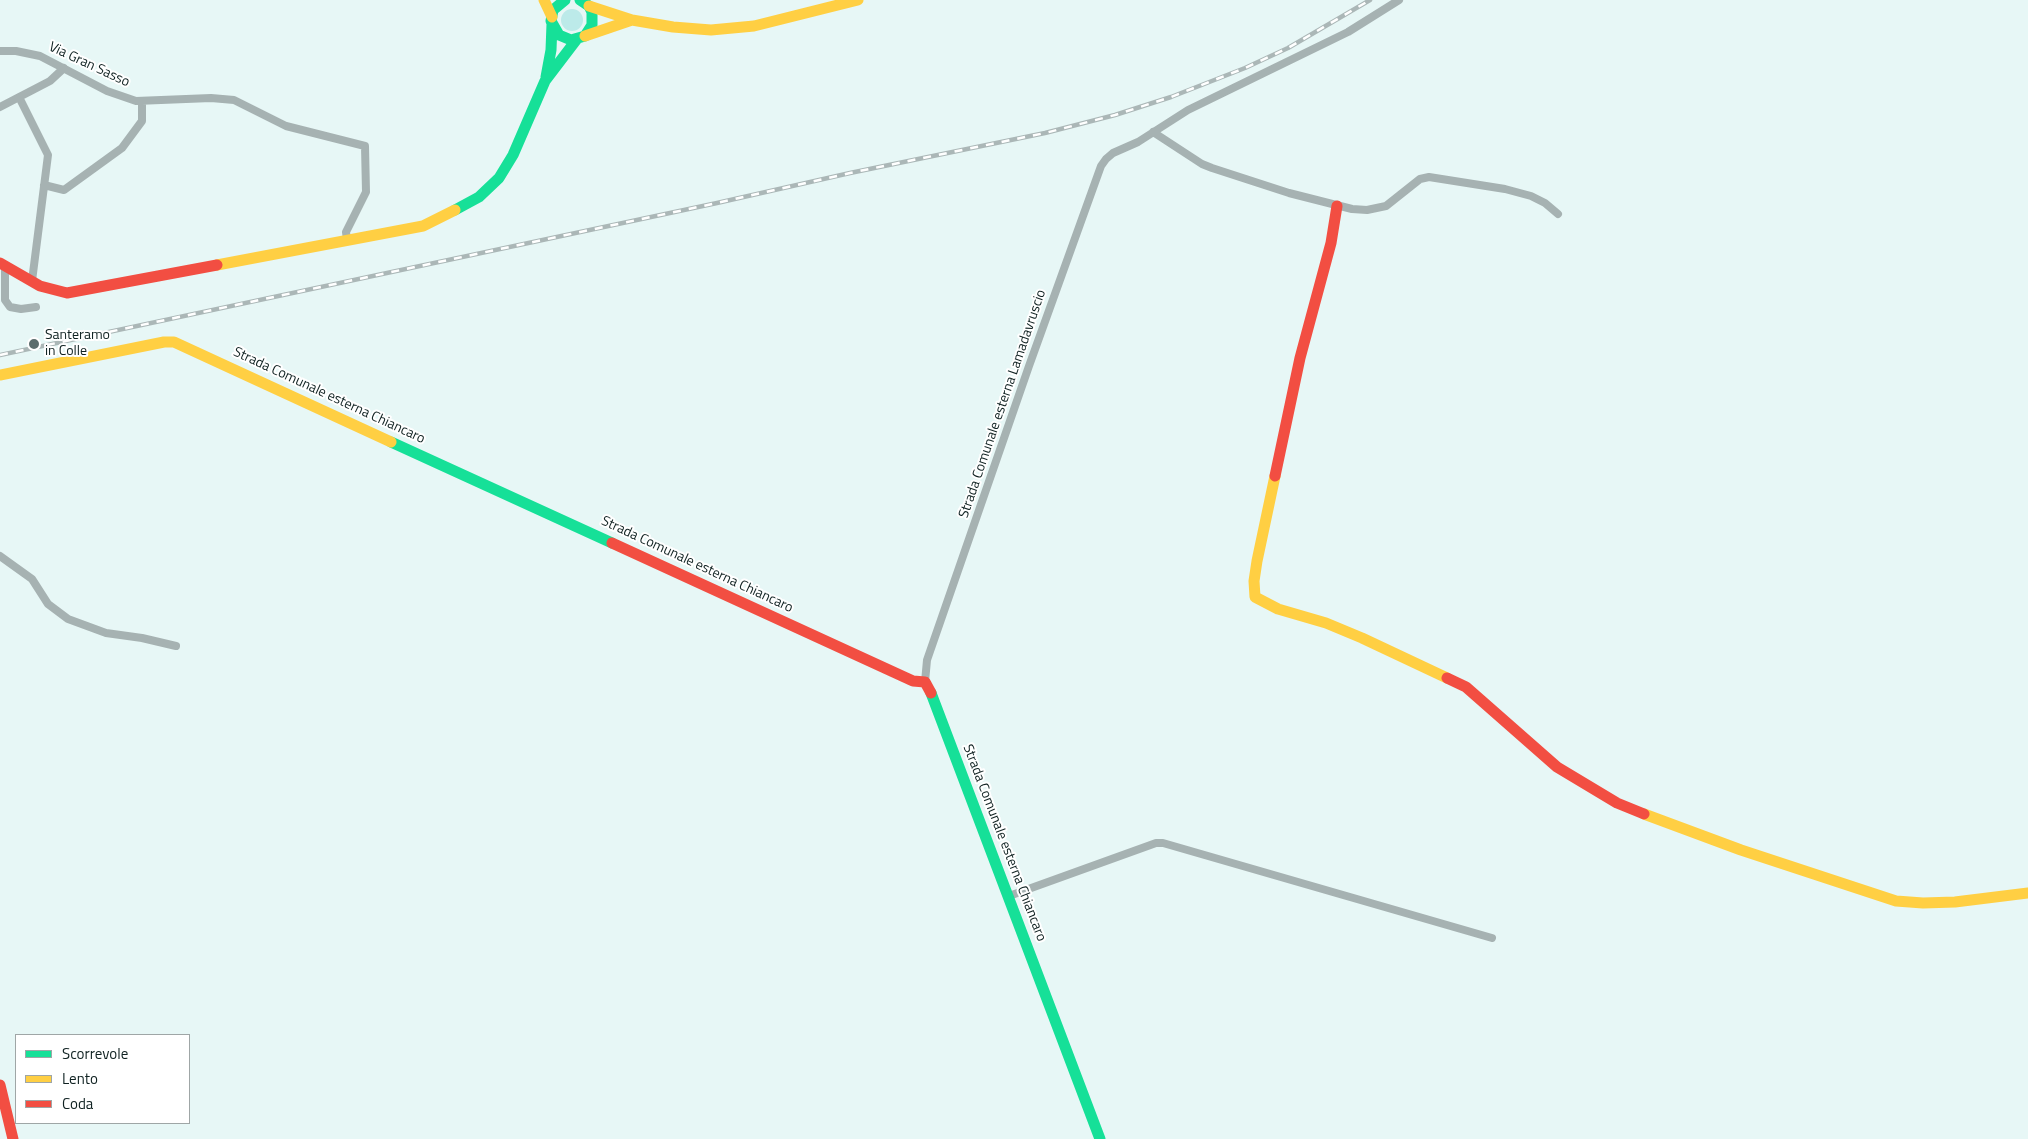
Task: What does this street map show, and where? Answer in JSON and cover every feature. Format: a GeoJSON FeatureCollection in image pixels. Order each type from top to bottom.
{"type":"FeatureCollection","features":[{"type":"Feature","properties":{"kind":"street"},"geometry":{"type":"LineString","coordinates":[[544,0],[559,36],[571,40],[632,20]]}},
{"type":"Feature","properties":{"kind":"street"},"geometry":{"type":"LineString","coordinates":[[546,81],[551,50],[552,21],[557,5],[565,0]]}},
{"type":"Feature","properties":{"kind":"street"},"geometry":{"type":"LineString","coordinates":[[584,3],[632,20],[685,29],[727,30],[759,25],[858,0]]}},
{"type":"Feature","properties":{"kind":"street","name":"Strada Comunale esterna Lamadavruscio"},"geometry":{"type":"LineString","coordinates":[[925,682],[927,660],[1101,166],[1113,153],[1154,132],[1188,110],[1348,32],[1399,0]]}},
{"type":"Feature","properties":{"kind":"street"},"geometry":{"type":"LineString","coordinates":[[2,261],[40,286],[67,293],[78,292],[423,226],[454,213],[485,192],[508,167],[546,81],[558,62],[592,25],[593,18],[584,3]]}},
{"type":"Feature","properties":{"kind":"street","name":"Via Gran Sasso"},"geometry":{"type":"LineString","coordinates":[[0,51],[16,50],[40,56],[107,91],[139,101]]}},
{"type":"Feature","properties":{"kind":"street"},"geometry":{"type":"LineString","coordinates":[[0,97],[2,106],[50,81],[64,68]]}},
{"type":"Feature","properties":{"kind":"street"},"geometry":{"type":"LineString","coordinates":[[19,98],[48,155],[32,281]]}},
{"type":"Feature","properties":{"kind":"street"},"geometry":{"type":"LineString","coordinates":[[44,184],[64,190],[122,148],[142,121],[139,101],[211,98],[234,100],[286,126],[364,146],[366,192],[346,232],[347,240]]}},
{"type":"Feature","properties":{"kind":"street"},"geometry":{"type":"LineString","coordinates":[[1154,132],[1207,166],[1289,193],[1337,206],[1367,210],[1386,206],[1420,179],[1429,177],[1505,189],[1531,196],[1545,203],[1558,214]]}},
{"type":"Feature","properties":{"kind":"street"},"geometry":{"type":"LineString","coordinates":[[1337,206],[1329,251],[1300,358],[1257,561],[1254,590],[1255,597],[1258,600],[1278,609],[1338,628],[1466,686],[1557,767],[1617,803],[1678,827],[1896,900],[1955,902],[2028,893]]}},
{"type":"Feature","properties":{"kind":"street"},"geometry":{"type":"LineString","coordinates":[[2,261],[5,300],[10,307],[21,309],[36,307]]}},
{"type":"Feature","properties":{"kind":"street","name":"Strada Comunale esterna Chiancaro"},"geometry":{"type":"LineString","coordinates":[[0,375],[164,342],[174,342],[904,677],[913,681],[925,682],[1009,896],[1100,1139]]}},
{"type":"Feature","properties":{"kind":"street"},"geometry":{"type":"LineString","coordinates":[[0,556],[32,579],[48,604],[68,619],[106,633],[142,638],[176,646]]}},
{"type":"Feature","properties":{"kind":"street"},"geometry":{"type":"LineString","coordinates":[[1009,896],[1156,843],[1163,843],[1492,938]]}},
{"type":"Feature","properties":{"kind":"street"},"geometry":{"type":"LineString","coordinates":[[0,1085],[13,1139]]}},
{"type":"Feature","properties":{"kind":"shaded area"},"geometry":{"type":"Polygon","coordinates":[[[572,9],[582,16],[583,20],[576,30],[572,31],[562,24],[561,20],[568,10],[572,9]]]}},
{"type":"Feature","properties":{"kind":"railway"},"geometry":{"type":"LineString","coordinates":[[0,355],[1045,133],[1115,115],[1171,97],[1245,68],[1288,48],[1370,0]]}},
{"type":"Feature","properties":{"kind":"traffic: fast"},"geometry":{"type":"LineString","coordinates":[[565,0],[553,10],[551,21],[559,35],[571,40],[585,36],[592,25],[592,12],[589,6],[580,0]]}},
{"type":"Feature","properties":{"kind":"traffic: fast"},"geometry":{"type":"LineString","coordinates":[[546,77],[551,50],[552,24]]}},
{"type":"Feature","properties":{"kind":"traffic: fast"},"geometry":{"type":"LineString","coordinates":[[455,210],[479,197],[499,178],[513,155],[545,81],[577,39]]}},
{"type":"Feature","properties":{"kind":"traffic: fast"},"geometry":{"type":"LineString","coordinates":[[391,442],[612,543]]}},
{"type":"Feature","properties":{"kind":"traffic: fast"},"geometry":{"type":"LineString","coordinates":[[931,693],[1100,1139]]}},
{"type":"Feature","properties":{"kind":"traffic: slow"},"geometry":{"type":"LineString","coordinates":[[544,0],[552,17]]}},
{"type":"Feature","properties":{"kind":"traffic: slow"},"geometry":{"type":"LineString","coordinates":[[589,6],[632,20],[673,27],[711,30],[754,26],[858,0]]}},
{"type":"Feature","properties":{"kind":"traffic: slow"},"geometry":{"type":"LineString","coordinates":[[585,36],[632,20]]}},
{"type":"Feature","properties":{"kind":"traffic: slow"},"geometry":{"type":"LineString","coordinates":[[217,265],[423,226],[455,210]]}},
{"type":"Feature","properties":{"kind":"traffic: slow"},"geometry":{"type":"LineString","coordinates":[[0,375],[164,342],[174,342],[391,442]]}},
{"type":"Feature","properties":{"kind":"traffic: slow"},"geometry":{"type":"LineString","coordinates":[[1275,476],[1257,561],[1254,581],[1255,597],[1278,609],[1326,623],[1362,638],[1447,678]]}},
{"type":"Feature","properties":{"kind":"traffic: slow"},"geometry":{"type":"LineString","coordinates":[[1644,814],[1741,850],[1896,901],[1923,903],[1955,902],[2028,893]]}},
{"type":"Feature","properties":{"kind":"traffic: jam"},"geometry":{"type":"LineString","coordinates":[[1275,476],[1300,358],[1331,243],[1337,206]]}},
{"type":"Feature","properties":{"kind":"traffic: jam"},"geometry":{"type":"LineString","coordinates":[[0,263],[40,286],[67,293],[217,265]]}},
{"type":"Feature","properties":{"kind":"traffic: jam"},"geometry":{"type":"LineString","coordinates":[[612,543],[913,681],[925,682],[931,693]]}},
{"type":"Feature","properties":{"kind":"traffic: jam"},"geometry":{"type":"LineString","coordinates":[[1447,678],[1466,687],[1557,767],[1617,803],[1644,814]]}},
{"type":"Feature","properties":{"kind":"traffic: jam"},"geometry":{"type":"LineString","coordinates":[[0,1085],[13,1139]]}},
{"type":"Feature","properties":{"kind":"place","name":"Santeramo in Colle"},"geometry":{"type":"Point","coordinates":[34,344]}}]}
